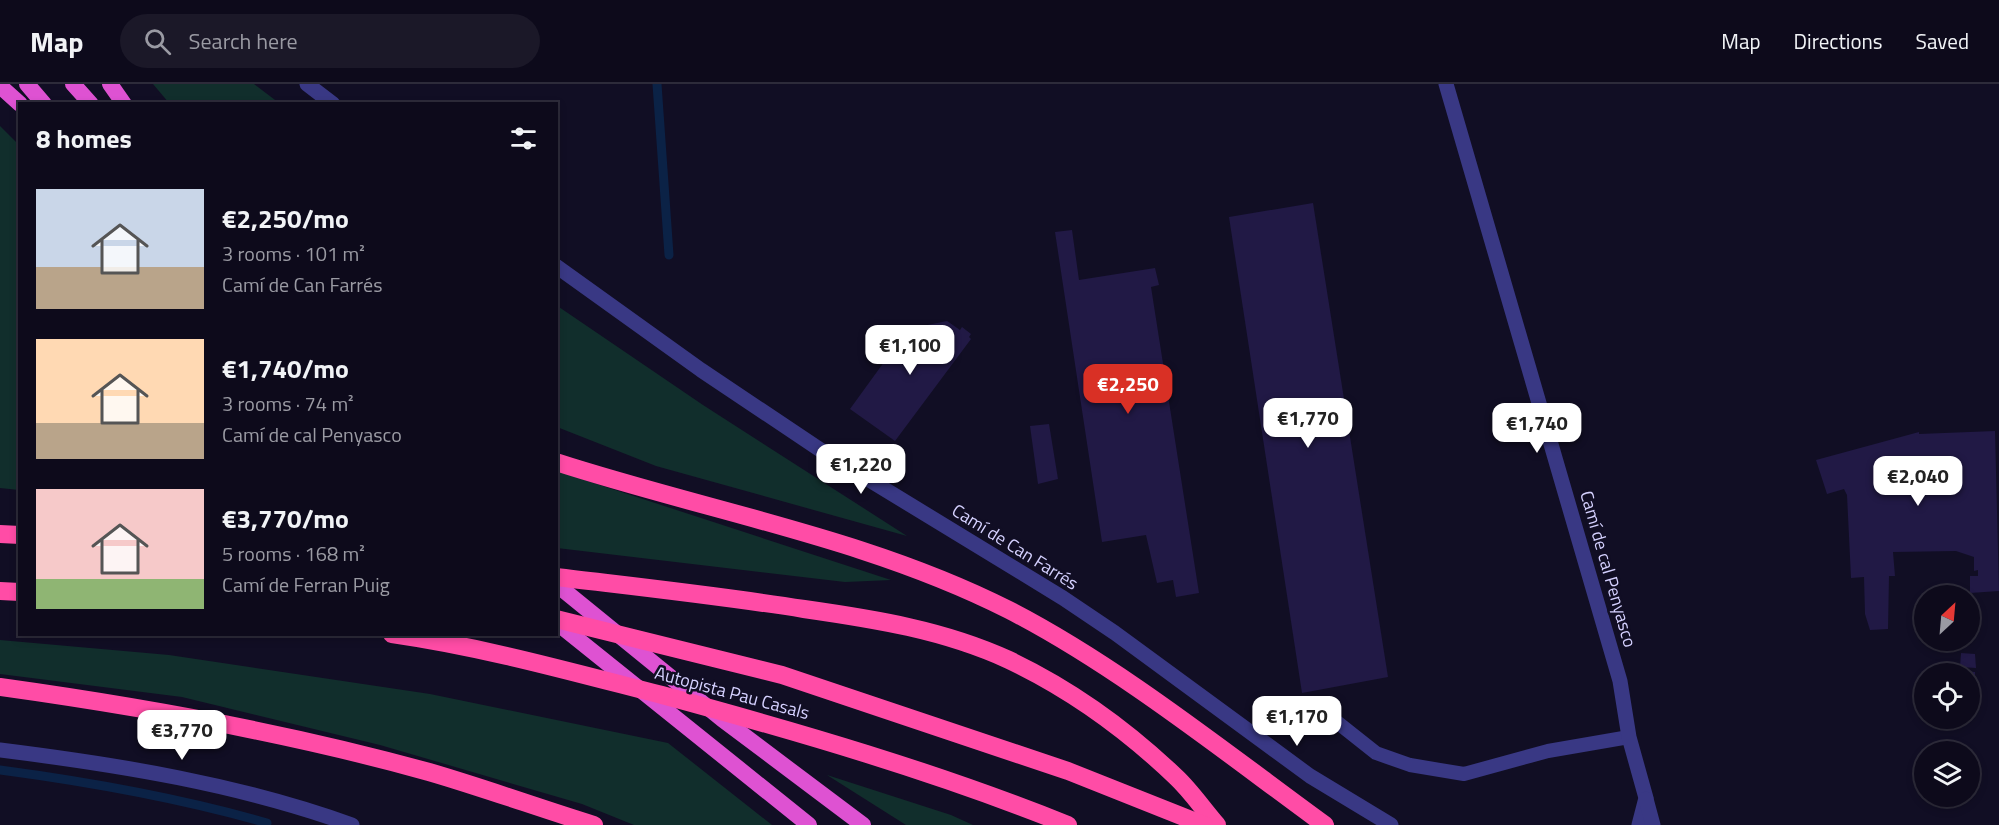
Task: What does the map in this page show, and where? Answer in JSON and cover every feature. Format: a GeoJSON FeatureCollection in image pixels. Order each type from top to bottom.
{"type":"FeatureCollection","features":[{"type":"Feature","properties":{"kind":"highway"},"geometry":{"type":"LineString","coordinates":[[27,84],[42,102]]}},
{"type":"Feature","properties":{"kind":"highway"},"geometry":{"type":"LineString","coordinates":[[73,84],[89,102]]}},
{"type":"Feature","properties":{"kind":"highway"},"geometry":{"type":"LineString","coordinates":[[110,84],[123,102]]}},
{"type":"Feature","properties":{"kind":"highway"},"geometry":{"type":"LineString","coordinates":[[0,86],[18,102]]}},
{"type":"Feature","properties":{"kind":"highway"},"geometry":{"type":"LineString","coordinates":[[558,463],[887,558],[1010,611],[1076,648],[1325,825]]}},
{"type":"Feature","properties":{"kind":"highway"},"geometry":{"type":"LineString","coordinates":[[0,534],[18,535]]}},
{"type":"Feature","properties":{"kind":"highway"},"geometry":{"type":"LineString","coordinates":[[558,577],[766,603],[930,631],[1009,660],[1054,684],[1097,712],[1177,778],[1217,825]]}},
{"type":"Feature","properties":{"kind":"highway"},"geometry":{"type":"LineString","coordinates":[[558,586],[796,777],[863,825]]}},
{"type":"Feature","properties":{"kind":"highway"},"geometry":{"type":"LineString","coordinates":[[0,591],[18,592]]}},
{"type":"Feature","properties":{"kind":"highway","name":"Autopista Pau Casals"},"geometry":{"type":"LineString","coordinates":[[558,620],[782,675],[1068,771],[1204,825]]}},
{"type":"Feature","properties":{"kind":"highway"},"geometry":{"type":"LineString","coordinates":[[558,622],[809,825]]}},
{"type":"Feature","properties":{"kind":"highway","name":"Autopista Pau Casals"},"geometry":{"type":"LineString","coordinates":[[402,636],[537,662],[785,728],[942,778],[1061,822]]}},
{"type":"Feature","properties":{"kind":"highway"},"geometry":{"type":"LineString","coordinates":[[0,687],[183,716],[319,746],[429,772],[594,825]]}},
{"type":"Feature","properties":{"kind":"street"},"geometry":{"type":"LineString","coordinates":[[307,84],[330,102]]}},
{"type":"Feature","properties":{"kind":"street","name":"Camí de cal Penyasco"},"geometry":{"type":"LineString","coordinates":[[1446,84],[1620,681],[1629,737],[1653,825]]}},
{"type":"Feature","properties":{"kind":"street","name":"Camí de Can Farrés"},"geometry":{"type":"LineString","coordinates":[[558,267],[710,376],[822,451],[1081,610],[1310,776],[1391,825]]}},
{"type":"Feature","properties":{"kind":"street"},"geometry":{"type":"LineString","coordinates":[[0,750],[161,773],[304,808],[352,825]]}},
{"type":"Feature","properties":{"kind":"street"},"geometry":{"type":"LineString","coordinates":[[1639,825],[1646,798]]}},
{"type":"Feature","properties":{"kind":"lane"},"geometry":{"type":"LineString","coordinates":[[1323,711],[1377,753],[1410,765],[1464,774],[1548,751],[1629,737]]}},
{"type":"Feature","properties":{"kind":"green space"},"geometry":{"type":"Polygon","coordinates":[[[153,84],[254,84],[278,102],[168,102],[153,84]]]}},
{"type":"Feature","properties":{"kind":"green space"},"geometry":{"type":"Polygon","coordinates":[[[0,126],[18,144],[18,490],[0,488],[0,126]]]}},
{"type":"Feature","properties":{"kind":"green space"},"geometry":{"type":"Polygon","coordinates":[[[558,306],[703,405],[907,536],[656,466],[558,427],[558,306]]]}},
{"type":"Feature","properties":{"kind":"green space"},"geometry":{"type":"Polygon","coordinates":[[[558,471],[891,580],[845,582],[558,548],[558,471]]]}},
{"type":"Feature","properties":{"kind":"green space"},"geometry":{"type":"Polygon","coordinates":[[[0,640],[169,655],[430,694],[668,743],[772,825],[634,825],[582,804],[380,745],[182,697],[0,674],[0,640]]]}},
{"type":"Feature","properties":{"kind":"green space"},"geometry":{"type":"Polygon","coordinates":[[[827,775],[951,815],[973,825],[906,825],[827,775]]]}},
{"type":"Feature","properties":{"kind":"building"},"geometry":{"type":"Polygon","coordinates":[[[1313,203],[1388,677],[1302,693],[1229,217],[1313,203]]]}},
{"type":"Feature","properties":{"kind":"building"},"geometry":{"type":"Polygon","coordinates":[[[1072,230],[1079,280],[1155,268],[1159,285],[1151,287],[1199,593],[1176,597],[1173,580],[1157,583],[1146,535],[1102,542],[1055,232],[1072,230]]]}},
{"type":"Feature","properties":{"kind":"building"},"geometry":{"type":"Polygon","coordinates":[[[947,321],[960,330],[962,327],[971,334],[969,337],[971,339],[895,441],[850,409],[908,329],[947,321]]]}},
{"type":"Feature","properties":{"kind":"building"},"geometry":{"type":"Polygon","coordinates":[[[1049,424],[1058,479],[1038,484],[1030,426],[1049,424]]]}},
{"type":"Feature","properties":{"kind":"building"},"geometry":{"type":"Polygon","coordinates":[[[1995,431],[1999,591],[1980,592],[1980,585],[1970,585],[1970,576],[1978,576],[1978,570],[1974,571],[1974,557],[1956,551],[1893,552],[1895,576],[1889,576],[1888,629],[1870,630],[1865,614],[1864,577],[1851,578],[1847,495],[1844,489],[1827,494],[1816,460],[1919,432],[1919,434],[1995,431]]]}},
{"type":"Feature","properties":{"kind":"building"},"geometry":{"type":"Polygon","coordinates":[[[1961,653],[1975,654],[1976,663],[1960,663],[1961,653]]]}},
{"type":"Feature","properties":{"kind":"waterway"},"geometry":{"type":"LineString","coordinates":[[657,84],[669,255]]}},
{"type":"Feature","properties":{"kind":"waterway"},"geometry":{"type":"LineString","coordinates":[[0,770],[135,792],[267,823]]}}]}
